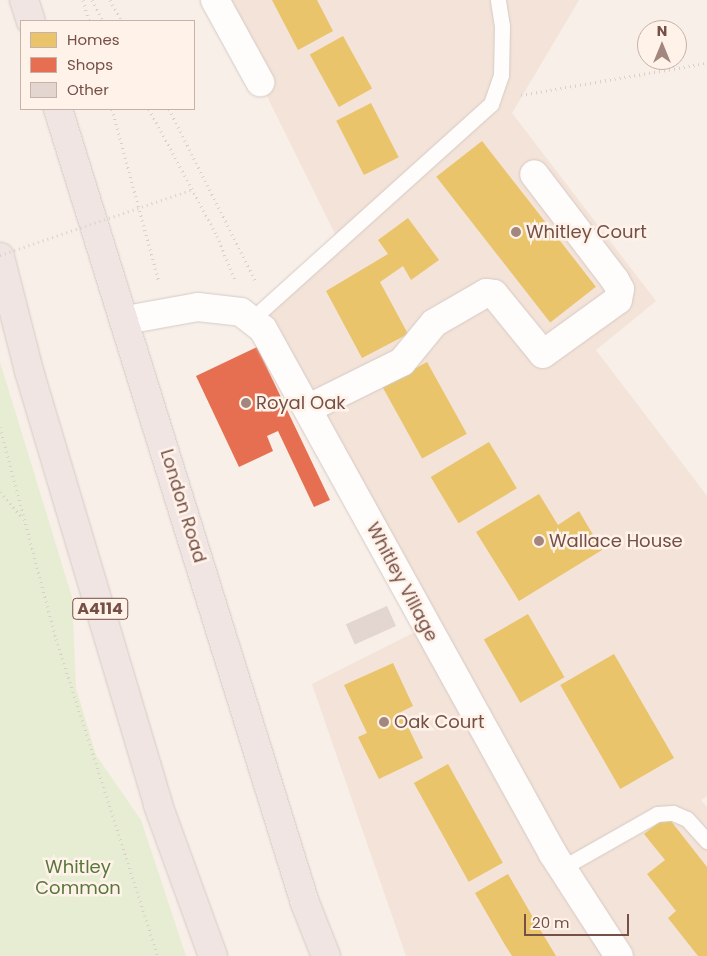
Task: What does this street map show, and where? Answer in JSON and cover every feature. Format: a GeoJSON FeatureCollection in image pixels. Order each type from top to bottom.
{"type":"FeatureCollection","features":[{"type":"Feature","properties":{"kind":"highway"},"geometry":{"type":"LineString","coordinates":[[24,0],[30,20]]}},
{"type":"Feature","properties":{"kind":"highway","name":"London Road"},"geometry":{"type":"LineString","coordinates":[[58,110],[126,320],[306,903],[326,956]]}},
{"type":"Feature","properties":{"kind":"highway","name":"A4114"},"geometry":{"type":"LineString","coordinates":[[0,256],[29,371],[158,805],[213,956]]}},
{"type":"Feature","properties":{"kind":"highway","name":"London Road"},"geometry":{"type":"LineString","coordinates":[[306,903],[337,956]]}},
{"type":"Feature","properties":{"kind":"street"},"geometry":{"type":"LineString","coordinates":[[215,0],[260,82]]}},
{"type":"Feature","properties":{"kind":"street"},"geometry":{"type":"LineString","coordinates":[[309,408],[402,362],[434,323],[486,293],[494,294],[543,354],[618,300],[620,290],[615,280],[534,174]]}},
{"type":"Feature","properties":{"kind":"street","name":"Whitley Village"},"geometry":{"type":"LineString","coordinates":[[126,320],[198,307],[259,313],[263,329],[309,408],[425,626],[562,868],[619,956]]}},
{"type":"Feature","properties":{"kind":"lane"},"geometry":{"type":"LineString","coordinates":[[259,313],[491,104],[496,94],[502,56],[498,0]]}},
{"type":"Feature","properties":{"kind":"lane"},"geometry":{"type":"LineString","coordinates":[[562,868],[657,814],[673,813],[687,819],[707,841]]}},
{"type":"Feature","properties":{"kind":"path"},"geometry":{"type":"LineString","coordinates":[[83,0],[88,20]]}},
{"type":"Feature","properties":{"kind":"path"},"geometry":{"type":"LineString","coordinates":[[110,0],[121,20]]}},
{"type":"Feature","properties":{"kind":"path"},"geometry":{"type":"LineString","coordinates":[[93,2],[102,20]]}},
{"type":"Feature","properties":{"kind":"path"},"geometry":{"type":"LineString","coordinates":[[496,94],[528,96],[707,63]]}},
{"type":"Feature","properties":{"kind":"path"},"geometry":{"type":"LineString","coordinates":[[112,110],[168,313]]}},
{"type":"Feature","properties":{"kind":"path"},"geometry":{"type":"LineString","coordinates":[[150,110],[216,236]]}},
{"type":"Feature","properties":{"kind":"path"},"geometry":{"type":"LineString","coordinates":[[169,110],[259,313]]}},
{"type":"Feature","properties":{"kind":"path"},"geometry":{"type":"LineString","coordinates":[[0,256],[191,190]]}},
{"type":"Feature","properties":{"kind":"path"},"geometry":{"type":"LineString","coordinates":[[0,427],[21,516],[112,820],[158,956]]}},
{"type":"Feature","properties":{"kind":"path"},"geometry":{"type":"LineString","coordinates":[[0,492],[21,516]]}},
{"type":"Feature","properties":{"kind":"shaded area"},"geometry":{"type":"Polygon","coordinates":[[[215,0],[579,0],[512,113],[656,301],[596,350],[707,496],[707,796],[701,800],[707,807],[707,956],[406,956],[312,684],[425,627],[251,320],[338,240],[260,82],[215,0]]]}},
{"type":"Feature","properties":{"kind":"green space","name":"Whitley Common"},"geometry":{"type":"Polygon","coordinates":[[[0,362],[72,597],[76,688],[96,755],[141,820],[186,956],[0,956],[0,362]]]}},
{"type":"Feature","properties":{"kind":"building: Homes"},"geometry":{"type":"Polygon","coordinates":[[[272,0],[317,0],[333,31],[298,50],[272,0]]]}},
{"type":"Feature","properties":{"kind":"building: Homes"},"geometry":{"type":"Polygon","coordinates":[[[343,36],[372,88],[339,107],[310,54],[343,36]]]}},
{"type":"Feature","properties":{"kind":"building: Homes"},"geometry":{"type":"Polygon","coordinates":[[[371,103],[399,157],[364,175],[336,121],[371,103]]]}},
{"type":"Feature","properties":{"kind":"building: Homes","name":"Whitley Court"},"geometry":{"type":"Polygon","coordinates":[[[482,141],[596,287],[550,322],[436,177],[482,141]]]}},
{"type":"Feature","properties":{"kind":"building: Homes"},"geometry":{"type":"Polygon","coordinates":[[[408,218],[439,260],[411,280],[403,266],[380,282],[408,334],[362,358],[326,291],[388,254],[378,240],[408,218]]]}},
{"type":"Feature","properties":{"kind":"building: Homes"},"geometry":{"type":"Polygon","coordinates":[[[427,362],[467,434],[422,458],[382,387],[427,362]]]}},
{"type":"Feature","properties":{"kind":"building: Homes"},"geometry":{"type":"Polygon","coordinates":[[[489,442],[517,488],[459,523],[431,477],[489,442]]]}},
{"type":"Feature","properties":{"kind":"building: Homes","name":"Wallace House"},"geometry":{"type":"Polygon","coordinates":[[[539,494],[558,525],[579,511],[602,550],[519,601],[476,532],[539,494]]]}},
{"type":"Feature","properties":{"kind":"building: Homes"},"geometry":{"type":"Polygon","coordinates":[[[528,614],[564,677],[520,703],[484,640],[528,614]]]}},
{"type":"Feature","properties":{"kind":"building: Homes"},"geometry":{"type":"Polygon","coordinates":[[[614,654],[674,758],[620,789],[560,685],[614,654]]]}},
{"type":"Feature","properties":{"kind":"building: Homes","name":"Oak Court"},"geometry":{"type":"Polygon","coordinates":[[[393,663],[413,706],[401,712],[423,758],[379,779],[358,737],[367,733],[344,685],[393,663]]]}},
{"type":"Feature","properties":{"kind":"building: Homes"},"geometry":{"type":"Polygon","coordinates":[[[448,764],[503,863],[469,882],[414,783],[448,764]]]}},
{"type":"Feature","properties":{"kind":"building: Homes"},"geometry":{"type":"Polygon","coordinates":[[[667,816],[707,867],[707,956],[698,956],[668,918],[676,911],[647,874],[665,860],[644,834],[667,816]]]}},
{"type":"Feature","properties":{"kind":"building: Homes"},"geometry":{"type":"Polygon","coordinates":[[[508,874],[556,956],[512,956],[505,945],[475,893],[508,874]]]}},
{"type":"Feature","properties":{"kind":"building: Shops","name":"Royal Oak"},"geometry":{"type":"Polygon","coordinates":[[[257,347],[330,500],[314,507],[278,431],[267,436],[273,451],[239,467],[196,376],[257,347]]]}},
{"type":"Feature","properties":{"kind":"building: Other"},"geometry":{"type":"Polygon","coordinates":[[[387,606],[396,626],[355,644],[346,624],[387,606]]]}},
{"type":"Feature","properties":{"kind":"place","name":"Whitley Court"},"geometry":{"type":"Point","coordinates":[516,232]}},
{"type":"Feature","properties":{"kind":"place","name":"Royal Oak"},"geometry":{"type":"Point","coordinates":[246,403]}},
{"type":"Feature","properties":{"kind":"place","name":"Wallace House"},"geometry":{"type":"Point","coordinates":[539,541]}},
{"type":"Feature","properties":{"kind":"place","name":"Oak Court"},"geometry":{"type":"Point","coordinates":[384,722]}}]}
